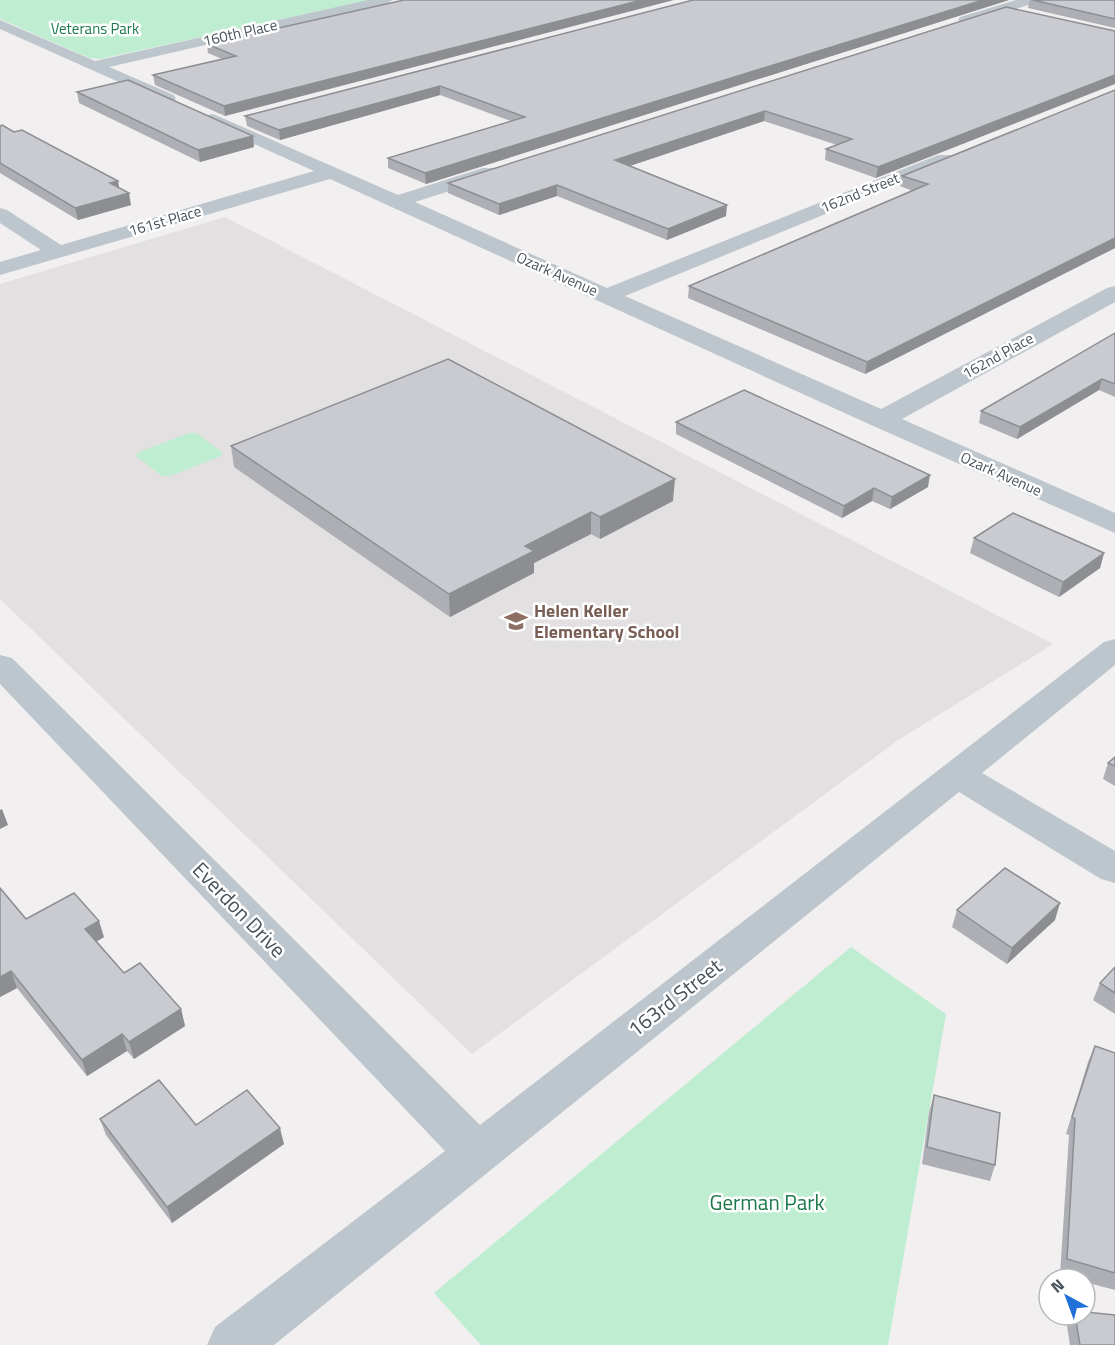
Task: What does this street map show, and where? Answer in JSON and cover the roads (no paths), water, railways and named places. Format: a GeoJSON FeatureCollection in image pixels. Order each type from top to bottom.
{"type":"FeatureCollection","features":[{"type":"Feature","properties":{"kind":"street","name":"160th Place"},"geometry":{"type":"LineString","coordinates":[[93,66],[386,0]]}},
{"type":"Feature","properties":{"kind":"street"},"geometry":{"type":"LineString","coordinates":[[952,25],[1029,0]]}},
{"type":"Feature","properties":{"kind":"street"},"geometry":{"type":"LineString","coordinates":[[977,2],[1037,16]]}},
{"type":"Feature","properties":{"kind":"street","name":"Ozark Avenue"},"geometry":{"type":"LineString","coordinates":[[0,24],[1115,524]]}},
{"type":"Feature","properties":{"kind":"street"},"geometry":{"type":"LineString","coordinates":[[224,124],[248,118]]}},
{"type":"Feature","properties":{"kind":"street","name":"162nd Street"},"geometry":{"type":"LineString","coordinates":[[605,296],[962,152]]}},
{"type":"Feature","properties":{"kind":"street"},"geometry":{"type":"LineString","coordinates":[[396,202],[510,166]]}},
{"type":"Feature","properties":{"kind":"street","name":"161st Place"},"geometry":{"type":"LineString","coordinates":[[0,269],[329,173]]}},
{"type":"Feature","properties":{"kind":"street"},"geometry":{"type":"LineString","coordinates":[[0,214],[58,252]]}},
{"type":"Feature","properties":{"kind":"street","name":"162nd Place"},"geometry":{"type":"LineString","coordinates":[[880,420],[1115,292]]}},
{"type":"Feature","properties":{"kind":"street","name":"163rd Street"},"geometry":{"type":"LineString","coordinates":[[233,1345],[478,1154],[1115,649]]}},
{"type":"Feature","properties":{"kind":"street","name":"Everdon Drive"},"geometry":{"type":"LineString","coordinates":[[0,665],[478,1154]]}},
{"type":"Feature","properties":{"kind":"street"},"geometry":{"type":"LineString","coordinates":[[957,775],[1115,869]]}},
{"type":"Feature","properties":{"kind":"place","name":"Helen Keller Elementary School"},"geometry":{"type":"Point","coordinates":[516,621]}},
{"type":"Feature","properties":{"kind":"park label","name":"Veterans Park"},"geometry":{"type":"Point","coordinates":[95,29]}},
{"type":"Feature","properties":{"kind":"park label","name":"German Park"},"geometry":{"type":"Point","coordinates":[767,1203]}}]}
